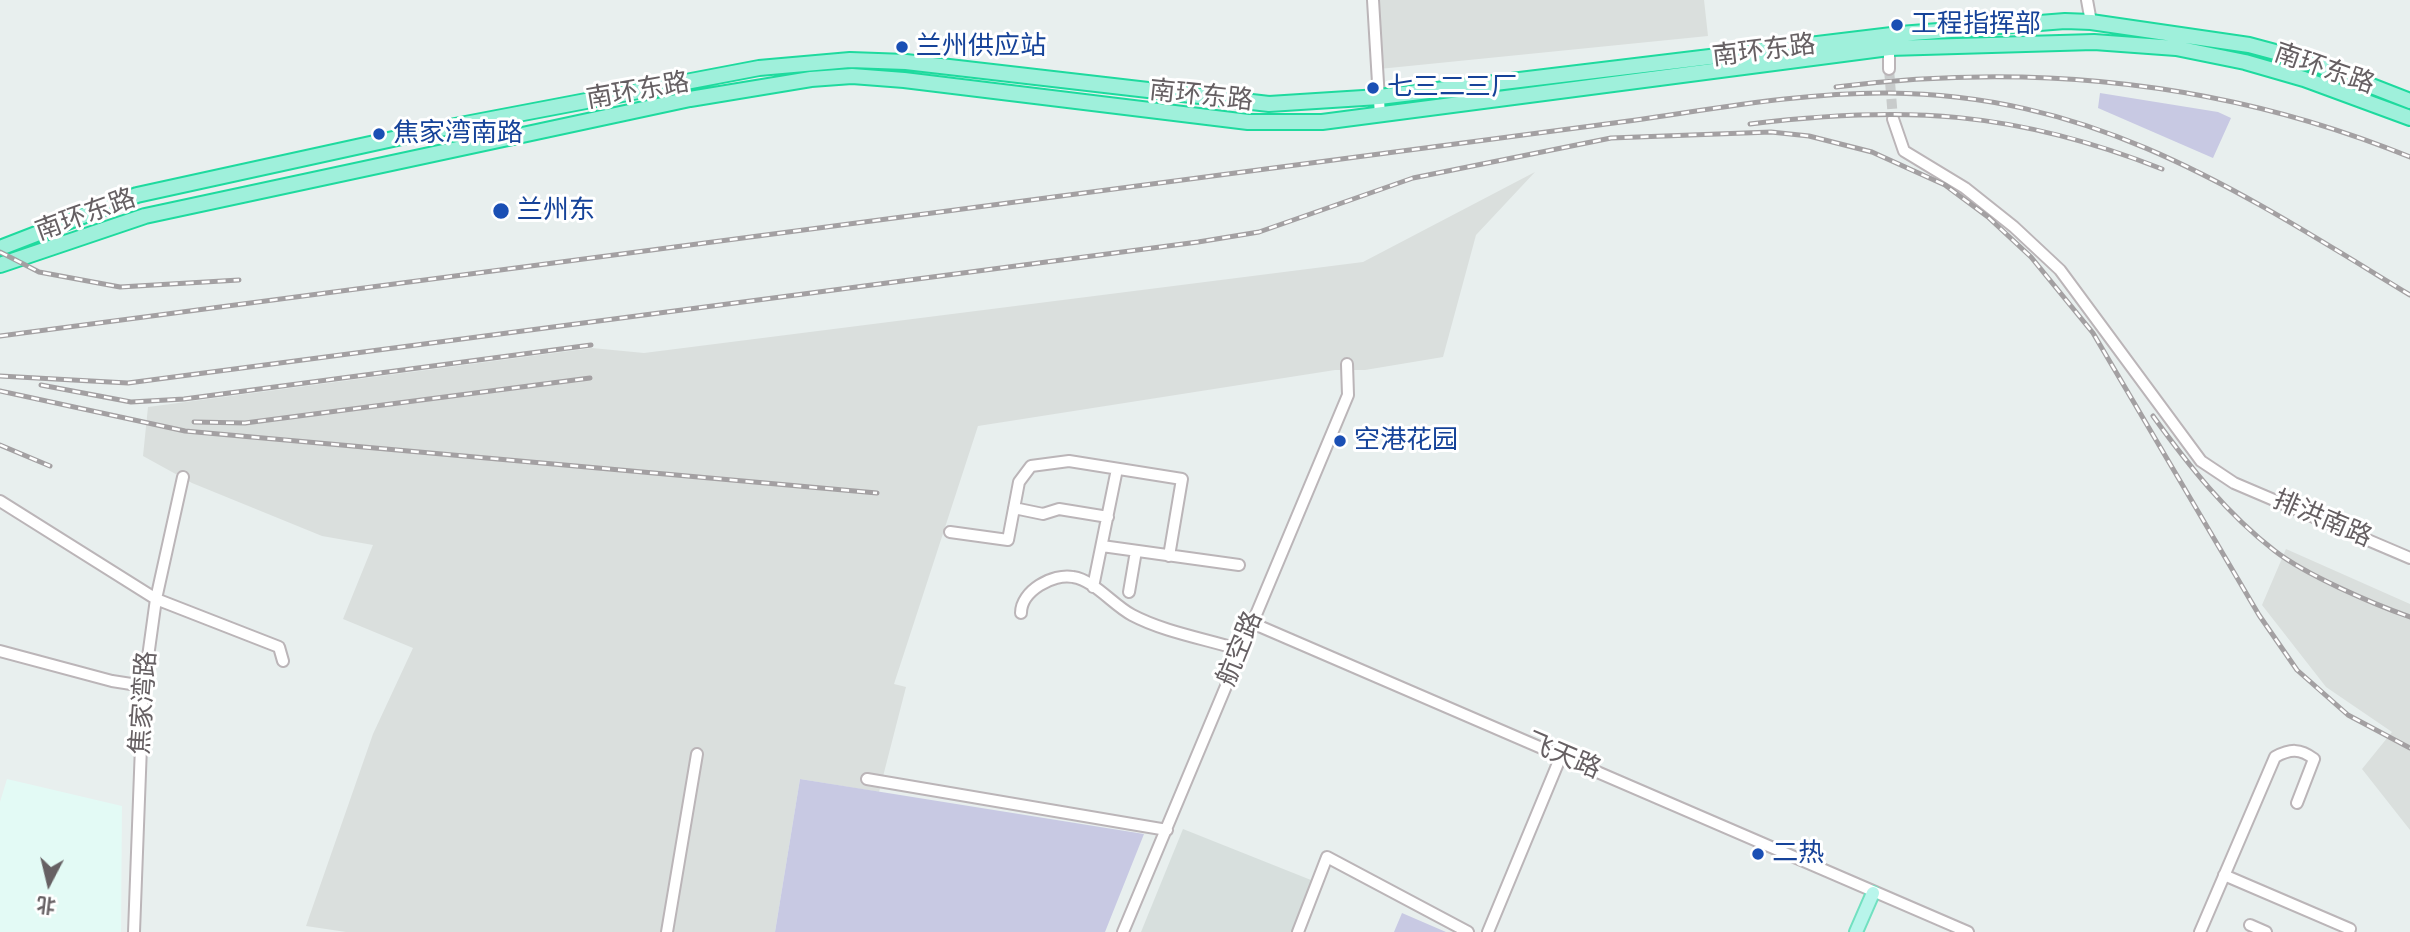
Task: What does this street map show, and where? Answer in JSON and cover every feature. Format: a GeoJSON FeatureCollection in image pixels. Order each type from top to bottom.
{"type":"FeatureCollection","features":[{"type":"Feature","properties":{"kind":"highway","name":"南环东路"},"geometry":{"type":"LineString","coordinates":[[0,248],[137,195],[433,130],[759,68],[850,60],[906,62],[1269,104],[1379,97],[1900,34],[2064,21],[2091,22],[2249,45],[2305,60],[2410,101]]}},
{"type":"Feature","properties":{"kind":"highway","name":"南环东路"},"geometry":{"type":"LineString","coordinates":[[0,265],[145,216],[439,150],[757,86],[852,76],[1248,122],[1322,122],[1889,48],[2094,42],[2176,48],[2245,62],[2304,79],[2410,118]]}},
{"type":"Feature","properties":{"kind":"highway"},"geometry":{"type":"LineString","coordinates":[[433,130],[439,150]]}},
{"type":"Feature","properties":{"kind":"main road"},"geometry":{"type":"LineString","coordinates":[[1856,932],[1873,893]]}},
{"type":"Feature","properties":{"kind":"street"},"geometry":{"type":"LineString","coordinates":[[1373,0],[1380,116]]}},
{"type":"Feature","properties":{"kind":"street"},"geometry":{"type":"LineString","coordinates":[[2087,0],[2091,22]]}},
{"type":"Feature","properties":{"kind":"street"},"geometry":{"type":"LineString","coordinates":[[1889,48],[1889,69]]}},
{"type":"Feature","properties":{"kind":"street","name":"排洪南路"},"geometry":{"type":"LineString","coordinates":[[1893,119],[1905,151],[1965,188],[2014,227],[2060,270],[2201,461],[2234,483],[2410,558]]}},
{"type":"Feature","properties":{"kind":"street","name":"航空路"},"geometry":{"type":"LineString","coordinates":[[1122,932],[1348,395],[1347,364]]}},
{"type":"Feature","properties":{"kind":"street"},"geometry":{"type":"LineString","coordinates":[[950,532],[1008,540],[1019,482],[1031,466],[1069,461],[1182,479],[1169,556]]}},
{"type":"Feature","properties":{"kind":"street"},"geometry":{"type":"LineString","coordinates":[[1093,587],[1117,470]]}},
{"type":"Feature","properties":{"kind":"street","name":"焦家湾路"},"geometry":{"type":"LineString","coordinates":[[134,932],[144,686],[156,598],[183,477]]}},
{"type":"Feature","properties":{"kind":"street"},"geometry":{"type":"LineString","coordinates":[[0,502],[156,598],[279,647],[283,661]]}},
{"type":"Feature","properties":{"kind":"street"},"geometry":{"type":"LineString","coordinates":[[1014,508],[1043,514],[1059,509],[1108,517]]}},
{"type":"Feature","properties":{"kind":"street"},"geometry":{"type":"LineString","coordinates":[[1102,546],[1239,565]]}},
{"type":"Feature","properties":{"kind":"street"},"geometry":{"type":"LineString","coordinates":[[1129,592],[1136,551]]}},
{"type":"Feature","properties":{"kind":"street"},"geometry":{"type":"LineString","coordinates":[[1021,613],[1026,598],[1053,578],[1076,577],[1135,616],[1241,650]]}},
{"type":"Feature","properties":{"kind":"street","name":"飞天路"},"geometry":{"type":"LineString","coordinates":[[1252,623],[1873,893]]}},
{"type":"Feature","properties":{"kind":"street"},"geometry":{"type":"LineString","coordinates":[[0,651],[112,681],[144,686]]}},
{"type":"Feature","properties":{"kind":"street"},"geometry":{"type":"LineString","coordinates":[[2200,932],[2275,757],[2287,750],[2300,751],[2314,759],[2297,803]]}},
{"type":"Feature","properties":{"kind":"street"},"geometry":{"type":"LineString","coordinates":[[667,932],[697,754]]}},
{"type":"Feature","properties":{"kind":"street"},"geometry":{"type":"LineString","coordinates":[[1488,932],[1561,756]]}},
{"type":"Feature","properties":{"kind":"street"},"geometry":{"type":"LineString","coordinates":[[867,779],[1167,830]]}},
{"type":"Feature","properties":{"kind":"street"},"geometry":{"type":"LineString","coordinates":[[1298,932],[1327,857],[1383,884],[1419,907],[1468,932]]}},
{"type":"Feature","properties":{"kind":"street"},"geometry":{"type":"LineString","coordinates":[[2224,875],[2350,929],[2349,932]]}},
{"type":"Feature","properties":{"kind":"street"},"geometry":{"type":"LineString","coordinates":[[1873,893],[1968,932]]}},
{"type":"Feature","properties":{"kind":"street"},"geometry":{"type":"LineString","coordinates":[[2250,925],[2266,932]]}},
{"type":"Feature","properties":{"kind":"shaded area"},"geometry":{"type":"Polygon","coordinates":[[[1367,0],[1704,0],[1708,36],[1379,69],[1367,0]]]}},
{"type":"Feature","properties":{"kind":"shaded area"},"geometry":{"type":"Polygon","coordinates":[[[2100,93],[2218,112],[2231,118],[2213,158],[2098,108],[2100,93]]]}},
{"type":"Feature","properties":{"kind":"shaded area"},"geometry":{"type":"Polygon","coordinates":[[[1535,172],[1476,235],[1443,357],[1365,370],[1335,370],[978,426],[894,684],[906,687],[879,792],[800,779],[775,932],[346,932],[306,926],[373,734],[413,648],[343,619],[373,545],[322,536],[192,483],[143,456],[148,407],[592,348],[644,353],[1363,262],[1535,172]]]}},
{"type":"Feature","properties":{"kind":"shaded area"},"geometry":{"type":"Polygon","coordinates":[[[2286,549],[2410,604],[2410,830],[2362,769],[2392,732],[2326,687],[2262,605],[2286,549]]]}},
{"type":"Feature","properties":{"kind":"shaded area"},"geometry":{"type":"Polygon","coordinates":[[[7,779],[122,806],[121,932],[0,932],[0,802],[7,779]]]}},
{"type":"Feature","properties":{"kind":"shaded area"},"geometry":{"type":"Polygon","coordinates":[[[800,779],[1144,834],[1105,932],[775,932],[800,779]]]}},
{"type":"Feature","properties":{"kind":"shaded area"},"geometry":{"type":"Polygon","coordinates":[[[1183,829],[1316,882],[1296,932],[1141,932],[1183,829]]]}},
{"type":"Feature","properties":{"kind":"shaded area"},"geometry":{"type":"Polygon","coordinates":[[[1402,913],[1446,932],[1394,932],[1402,913]]]}},
{"type":"Feature","properties":{"kind":"tunnel"},"geometry":{"type":"LineString","coordinates":[[1889,69],[1893,119]]}},
{"type":"Feature","properties":{"kind":"railway"},"geometry":{"type":"LineString","coordinates":[[1836,87],[1982,77],[2055,78],[2127,84],[2199,95],[2270,111],[2341,131],[2410,157]]}},
{"type":"Feature","properties":{"kind":"railway"},"geometry":{"type":"LineString","coordinates":[[0,336],[1744,104],[1817,96],[1889,93],[1964,98],[2034,111],[2100,130],[2225,186],[2410,295]]}},
{"type":"Feature","properties":{"kind":"railway"},"geometry":{"type":"LineString","coordinates":[[1750,124],[1859,115],[1959,118],[2008,124],[2057,135],[2162,169]]}},
{"type":"Feature","properties":{"kind":"railway"},"geometry":{"type":"LineString","coordinates":[[0,376],[128,383],[1198,242],[1259,232],[1413,178],[1611,138],[1771,132],[1809,136],[1872,152],[1945,185],[1988,217],[2031,257],[2093,333],[2259,615],[2297,670],[2348,715],[2410,748]]}},
{"type":"Feature","properties":{"kind":"railway"},"geometry":{"type":"LineString","coordinates":[[0,252],[39,272],[120,287],[239,280]]}},
{"type":"Feature","properties":{"kind":"railway"},"geometry":{"type":"LineString","coordinates":[[41,385],[131,402],[184,399],[591,345]]}},
{"type":"Feature","properties":{"kind":"railway"},"geometry":{"type":"LineString","coordinates":[[194,422],[245,423],[590,378]]}},
{"type":"Feature","properties":{"kind":"railway"},"geometry":{"type":"LineString","coordinates":[[0,391],[185,431],[877,493]]}},
{"type":"Feature","properties":{"kind":"railway"},"geometry":{"type":"LineString","coordinates":[[2153,416],[2210,488],[2257,537],[2288,560],[2322,579],[2410,617]]}},
{"type":"Feature","properties":{"kind":"railway"},"geometry":{"type":"LineString","coordinates":[[0,445],[50,466]]}},
{"type":"Feature","properties":{"kind":"place","name":"工程指挥部"},"geometry":{"type":"Point","coordinates":[1897,25]}},
{"type":"Feature","properties":{"kind":"place","name":"兰州供应站"},"geometry":{"type":"Point","coordinates":[902,47]}},
{"type":"Feature","properties":{"kind":"place","name":"七三二三厂"},"geometry":{"type":"Point","coordinates":[1373,88]}},
{"type":"Feature","properties":{"kind":"place","name":"焦家湾南路"},"geometry":{"type":"Point","coordinates":[379,134]}},
{"type":"Feature","properties":{"kind":"place","name":"兰州东"},"geometry":{"type":"Point","coordinates":[501,211]}},
{"type":"Feature","properties":{"kind":"place","name":"空港花园"},"geometry":{"type":"Point","coordinates":[1340,441]}},
{"type":"Feature","properties":{"kind":"place","name":"二热"},"geometry":{"type":"Point","coordinates":[1758,854]}}]}
